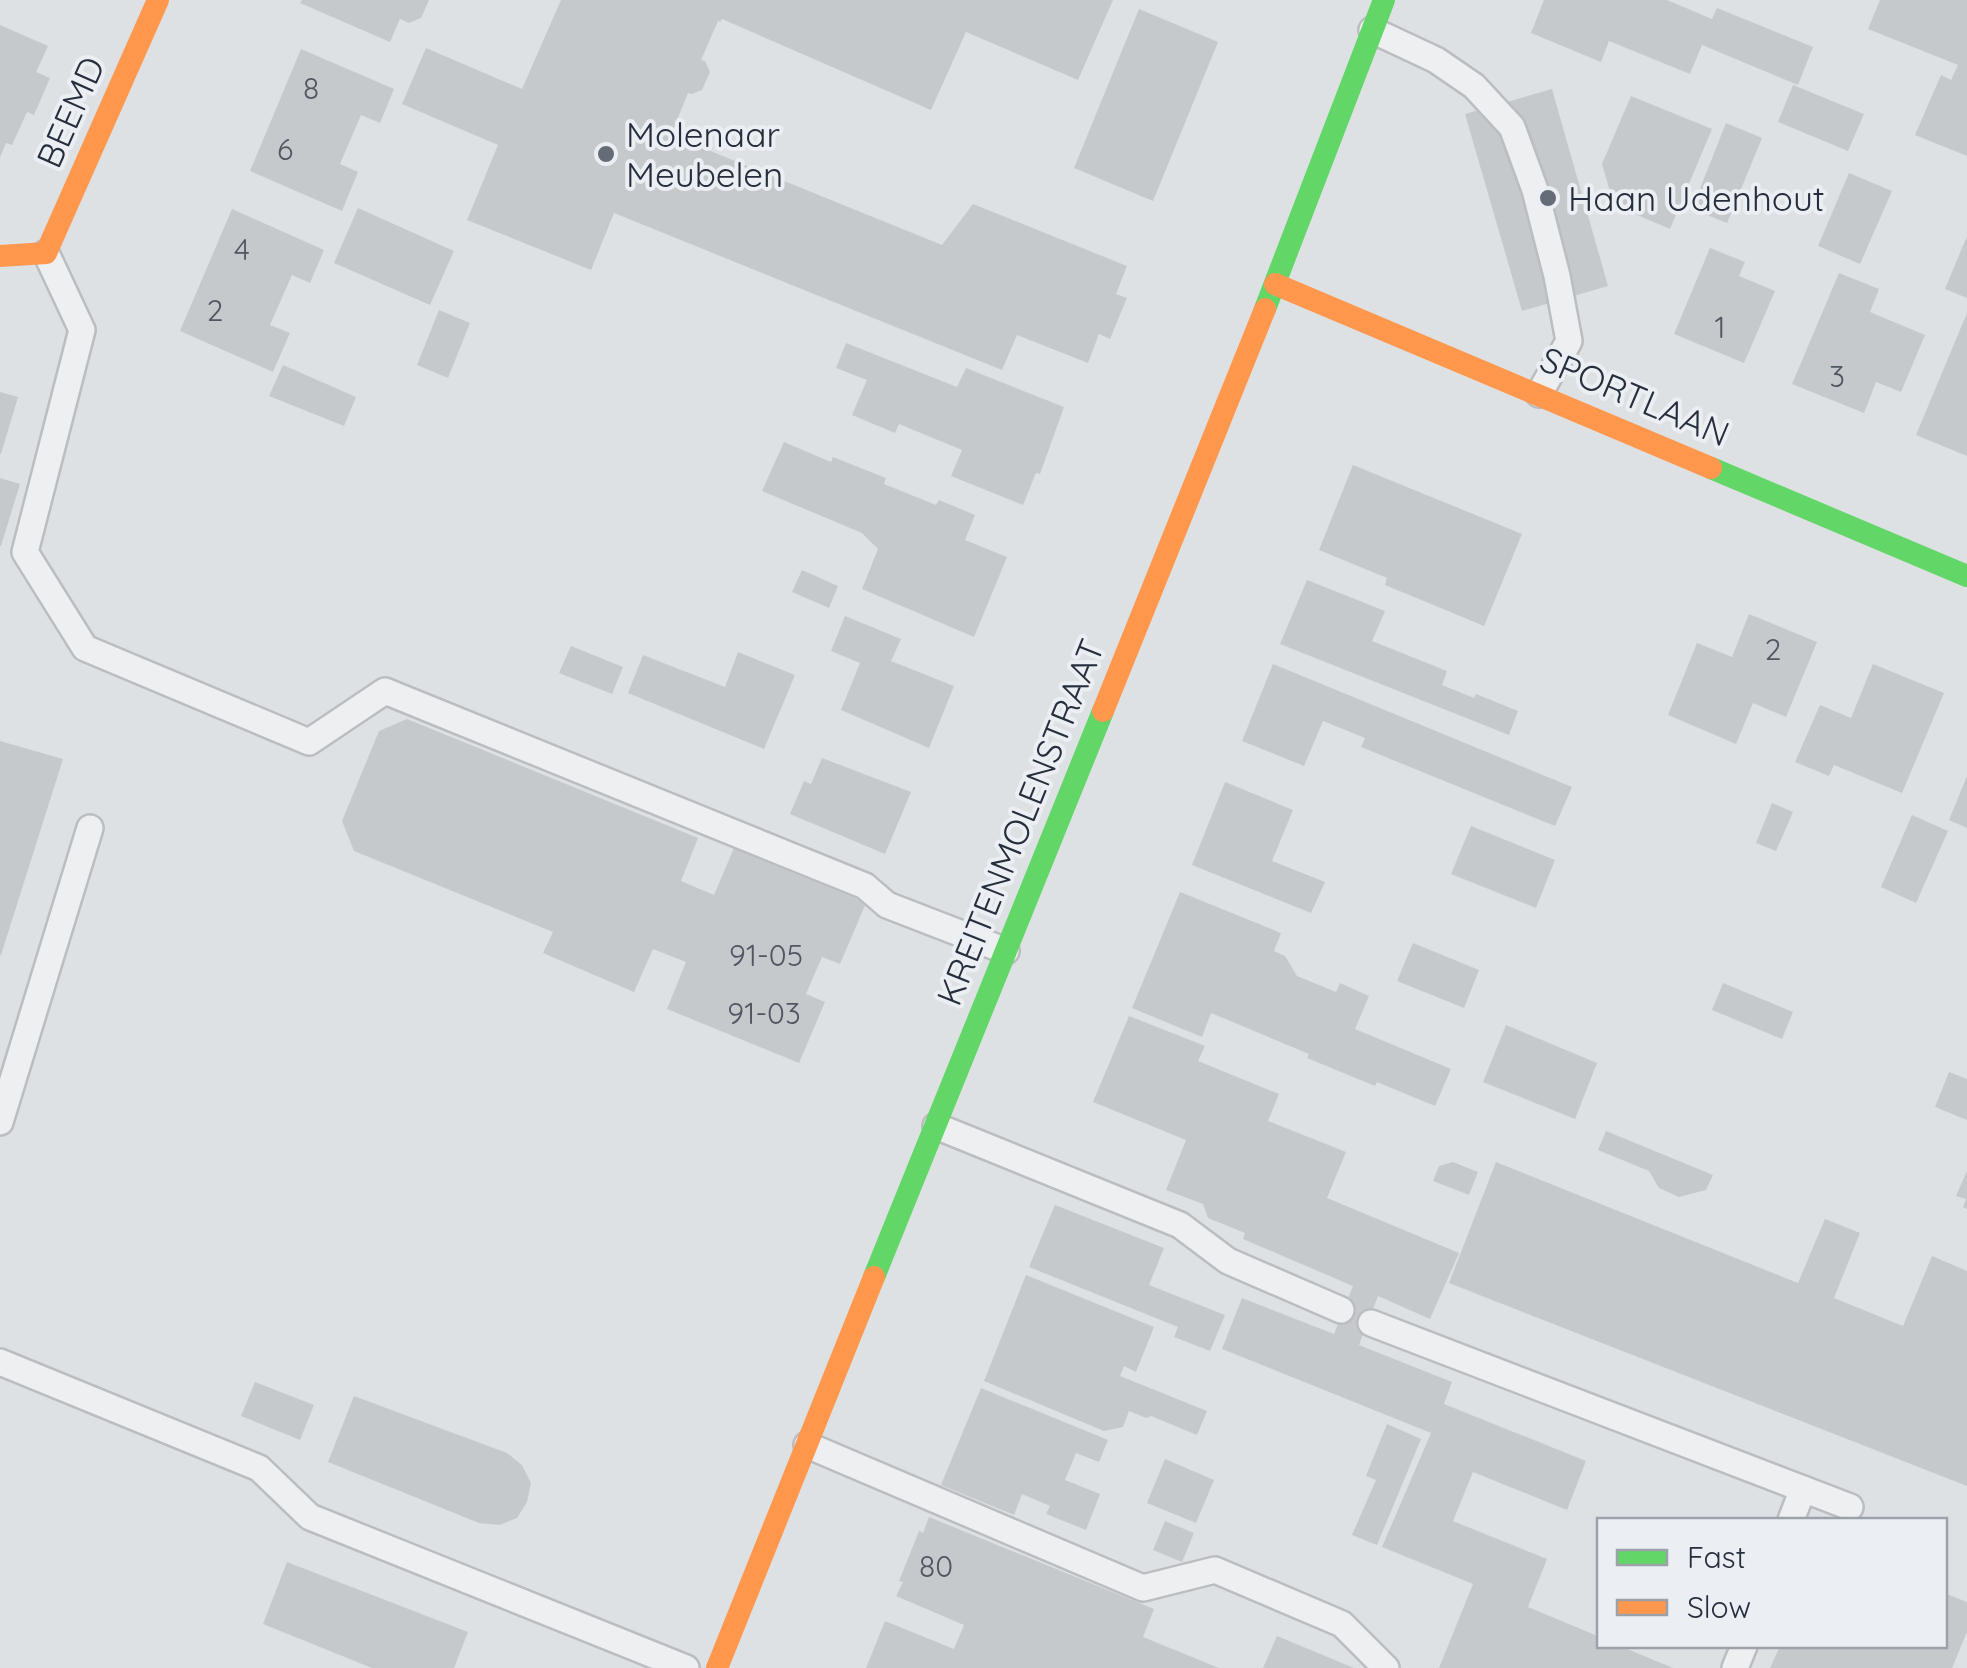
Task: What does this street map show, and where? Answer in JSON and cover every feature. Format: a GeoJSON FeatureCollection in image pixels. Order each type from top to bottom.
{"type":"FeatureCollection","features":[{"type":"Feature","properties":{"kind":"street","name":"BEEMD"},"geometry":{"type":"LineString","coordinates":[[46,253],[158,0]]}},
{"type":"Feature","properties":{"kind":"street","name":"KREITENMOLENSTRAAT"},"geometry":{"type":"LineString","coordinates":[[717,1668],[1275,284],[1384,0]]}},
{"type":"Feature","properties":{"kind":"street"},"geometry":{"type":"LineString","coordinates":[[0,256],[46,253]]}},
{"type":"Feature","properties":{"kind":"street","name":"SPORTLAAN"},"geometry":{"type":"LineString","coordinates":[[1275,284],[1967,576]]}},
{"type":"Feature","properties":{"kind":"lane"},"geometry":{"type":"LineString","coordinates":[[1372,30],[1436,60],[1474,86],[1512,127],[1535,190],[1557,276],[1568,341],[1540,394]]}},
{"type":"Feature","properties":{"kind":"lane"},"geometry":{"type":"LineString","coordinates":[[46,253],[82,330],[26,552],[85,648],[309,742],[385,691],[864,886],[887,905],[1006,951]]}},
{"type":"Feature","properties":{"kind":"lane"},"geometry":{"type":"LineString","coordinates":[[0,1122],[90,828]]}},
{"type":"Feature","properties":{"kind":"lane"},"geometry":{"type":"LineString","coordinates":[[936,1126],[1180,1226],[1228,1262],[1341,1310]]}},
{"type":"Feature","properties":{"kind":"lane"},"geometry":{"type":"LineString","coordinates":[[1371,1323],[1850,1507]]}},
{"type":"Feature","properties":{"kind":"lane"},"geometry":{"type":"LineString","coordinates":[[0,1362],[258,1468],[310,1517],[686,1668]]}},
{"type":"Feature","properties":{"kind":"lane"},"geometry":{"type":"LineString","coordinates":[[807,1445],[1143,1588],[1214,1570],[1342,1624],[1386,1668]]}},
{"type":"Feature","properties":{"kind":"lane"},"geometry":{"type":"LineString","coordinates":[[1792,1518],[1803,1489]]}},
{"type":"Feature","properties":{"kind":"building"},"geometry":{"type":"Polygon","coordinates":[[[429,0],[421,18],[409,23],[400,19],[390,42],[300,3],[429,0]]]}},
{"type":"Feature","properties":{"kind":"building"},"geometry":{"type":"Polygon","coordinates":[[[561,0],[1113,0],[1078,80],[966,32],[931,110],[722,19],[701,60],[710,72],[702,90],[688,93],[671,135],[942,245],[973,204],[1127,266],[1116,294],[1127,298],[1110,339],[1099,334],[1088,363],[1017,335],[1002,370],[614,213],[591,270],[467,220],[498,145],[402,104],[426,48],[522,89],[561,0]]]}},
{"type":"Feature","properties":{"kind":"building"},"geometry":{"type":"Polygon","coordinates":[[[1544,0],[1667,0],[1712,19],[1717,8],[1813,47],[1798,85],[1702,45],[1690,74],[1609,41],[1601,62],[1531,33],[1544,0]]]}},
{"type":"Feature","properties":{"kind":"building"},"geometry":{"type":"Polygon","coordinates":[[[1880,0],[1967,0],[1967,156],[1915,135],[1941,75],[1951,80],[1958,65],[1868,29],[1880,0]]]}},
{"type":"Feature","properties":{"kind":"building"},"geometry":{"type":"Polygon","coordinates":[[[1139,9],[1218,42],[1153,201],[1074,168],[1139,9]]]}},
{"type":"Feature","properties":{"kind":"building"},"geometry":{"type":"Polygon","coordinates":[[[0,25],[48,46],[36,72],[50,78],[34,115],[27,112],[12,145],[6,143],[0,157],[0,25]]]}},
{"type":"Feature","properties":{"kind":"building"},"geometry":{"type":"Polygon","coordinates":[[[301,49],[394,89],[380,123],[361,115],[340,164],[358,172],[342,211],[250,171],[301,49]]]}},
{"type":"Feature","properties":{"kind":"building"},"geometry":{"type":"Polygon","coordinates":[[[1793,85],[1864,114],[1848,151],[1778,122],[1793,85]]]}},
{"type":"Feature","properties":{"kind":"building"},"geometry":{"type":"Polygon","coordinates":[[[1552,89],[1608,286],[1522,311],[1465,114],[1552,89]]]}},
{"type":"Feature","properties":{"kind":"building"},"geometry":{"type":"Polygon","coordinates":[[[1631,96],[1712,129],[1670,229],[1614,205],[1602,164],[1631,96]]]}},
{"type":"Feature","properties":{"kind":"building"},"geometry":{"type":"Polygon","coordinates":[[[1726,123],[1762,138],[1727,223],[1692,209],[1726,123]]]}},
{"type":"Feature","properties":{"kind":"building"},"geometry":{"type":"Polygon","coordinates":[[[1849,173],[1892,191],[1860,264],[1818,246],[1849,173]]]}},
{"type":"Feature","properties":{"kind":"building"},"geometry":{"type":"Polygon","coordinates":[[[358,208],[454,251],[430,305],[334,263],[358,208]]]}},
{"type":"Feature","properties":{"kind":"building"},"geometry":{"type":"Polygon","coordinates":[[[232,209],[324,250],[310,283],[292,275],[270,325],[290,333],[273,372],[180,331],[232,209]]]}},
{"type":"Feature","properties":{"kind":"building"},"geometry":{"type":"Polygon","coordinates":[[[1967,236],[1967,298],[1945,289],[1967,236]]]}},
{"type":"Feature","properties":{"kind":"building"},"geometry":{"type":"Polygon","coordinates":[[[1710,248],[1745,262],[1739,276],[1775,291],[1744,363],[1674,334],[1710,248]]]}},
{"type":"Feature","properties":{"kind":"building"},"geometry":{"type":"Polygon","coordinates":[[[1839,273],[1879,289],[1870,312],[1925,335],[1901,392],[1876,382],[1864,413],[1792,384],[1839,273]]]}},
{"type":"Feature","properties":{"kind":"building"},"geometry":{"type":"Polygon","coordinates":[[[439,310],[470,323],[448,378],[417,365],[439,310]]]}},
{"type":"Feature","properties":{"kind":"building"},"geometry":{"type":"Polygon","coordinates":[[[1967,313],[1967,456],[1916,435],[1967,313]]]}},
{"type":"Feature","properties":{"kind":"building"},"geometry":{"type":"Polygon","coordinates":[[[846,343],[957,387],[966,368],[1064,407],[1040,474],[1036,473],[1023,505],[951,476],[962,450],[899,424],[895,433],[852,415],[867,380],[836,368],[846,343]]]}},
{"type":"Feature","properties":{"kind":"building"},"geometry":{"type":"Polygon","coordinates":[[[283,365],[356,397],[344,426],[269,396],[283,365]]]}},
{"type":"Feature","properties":{"kind":"building"},"geometry":{"type":"Polygon","coordinates":[[[0,392],[18,397],[1,454],[0,454],[0,392]]]}},
{"type":"Feature","properties":{"kind":"building"},"geometry":{"type":"Polygon","coordinates":[[[784,442],[831,462],[833,457],[886,478],[884,484],[936,505],[939,500],[975,515],[965,540],[1007,557],[974,637],[862,589],[878,549],[862,533],[762,491],[784,442]]]}},
{"type":"Feature","properties":{"kind":"building"},"geometry":{"type":"Polygon","coordinates":[[[1353,465],[1522,534],[1484,626],[1385,585],[1387,578],[1319,550],[1353,465]]]}},
{"type":"Feature","properties":{"kind":"building"},"geometry":{"type":"Polygon","coordinates":[[[0,478],[20,484],[1,546],[0,546],[0,478]]]}},
{"type":"Feature","properties":{"kind":"building"},"geometry":{"type":"Polygon","coordinates":[[[802,570],[838,586],[829,608],[792,592],[802,570]]]}},
{"type":"Feature","properties":{"kind":"building"},"geometry":{"type":"Polygon","coordinates":[[[1307,580],[1385,611],[1372,641],[1447,671],[1442,685],[1518,711],[1509,735],[1280,644],[1307,580]]]}},
{"type":"Feature","properties":{"kind":"building"},"geometry":{"type":"Polygon","coordinates":[[[1749,614],[1817,642],[1786,717],[1753,703],[1736,744],[1668,715],[1697,643],[1732,657],[1749,614]]]}},
{"type":"Feature","properties":{"kind":"building"},"geometry":{"type":"Polygon","coordinates":[[[845,616],[901,639],[891,661],[954,686],[929,748],[841,710],[860,663],[831,651],[845,616]]]}},
{"type":"Feature","properties":{"kind":"building"},"geometry":{"type":"Polygon","coordinates":[[[571,646],[623,667],[612,694],[559,673],[571,646]]]}},
{"type":"Feature","properties":{"kind":"building"},"geometry":{"type":"Polygon","coordinates":[[[738,652],[795,675],[764,749],[628,693],[643,655],[725,687],[738,652]]]}},
{"type":"Feature","properties":{"kind":"building"},"geometry":{"type":"Polygon","coordinates":[[[1273,664],[1572,787],[1555,826],[1361,747],[1365,738],[1323,721],[1304,766],[1242,741],[1273,664]]]}},
{"type":"Feature","properties":{"kind":"building"},"geometry":{"type":"Polygon","coordinates":[[[1873,664],[1944,693],[1902,793],[1834,765],[1829,776],[1795,762],[1820,705],[1851,718],[1873,664]]]}},
{"type":"Feature","properties":{"kind":"building"},"geometry":{"type":"Polygon","coordinates":[[[407,719],[698,838],[681,881],[714,895],[734,848],[866,903],[840,964],[822,957],[806,994],[825,1002],[799,1063],[667,1009],[686,962],[653,949],[634,992],[543,953],[553,932],[354,851],[342,821],[379,731],[407,719]]]}},
{"type":"Feature","properties":{"kind":"building"},"geometry":{"type":"Polygon","coordinates":[[[0,741],[63,759],[1,955],[0,955],[0,741]]]}},
{"type":"Feature","properties":{"kind":"building"},"geometry":{"type":"Polygon","coordinates":[[[822,758],[911,792],[885,854],[790,814],[804,781],[811,784],[822,758]]]}},
{"type":"Feature","properties":{"kind":"building"},"geometry":{"type":"Polygon","coordinates":[[[1967,776],[1967,828],[1949,820],[1967,776]]]}},
{"type":"Feature","properties":{"kind":"building"},"geometry":{"type":"Polygon","coordinates":[[[1225,782],[1293,810],[1272,861],[1325,882],[1311,913],[1192,865],[1225,782]]]}},
{"type":"Feature","properties":{"kind":"building"},"geometry":{"type":"Polygon","coordinates":[[[1772,803],[1793,812],[1776,851],[1756,843],[1772,803]]]}},
{"type":"Feature","properties":{"kind":"building"},"geometry":{"type":"Polygon","coordinates":[[[1912,815],[1948,831],[1916,903],[1881,887],[1912,815]]]}},
{"type":"Feature","properties":{"kind":"building"},"geometry":{"type":"Polygon","coordinates":[[[1471,826],[1555,860],[1536,908],[1451,874],[1471,826]]]}},
{"type":"Feature","properties":{"kind":"building"},"geometry":{"type":"Polygon","coordinates":[[[1180,892],[1281,933],[1274,951],[1285,956],[1297,976],[1336,992],[1340,983],[1369,996],[1355,1029],[1451,1069],[1435,1106],[1307,1058],[1309,1054],[1211,1013],[1202,1037],[1132,1008],[1180,892]]]}},
{"type":"Feature","properties":{"kind":"building"},"geometry":{"type":"Polygon","coordinates":[[[1413,943],[1479,970],[1464,1008],[1397,981],[1413,943]]]}},
{"type":"Feature","properties":{"kind":"building"},"geometry":{"type":"Polygon","coordinates":[[[1723,983],[1793,1012],[1782,1039],[1712,1010],[1723,983]]]}},
{"type":"Feature","properties":{"kind":"building"},"geometry":{"type":"Polygon","coordinates":[[[1129,1016],[1205,1046],[1198,1061],[1279,1094],[1268,1121],[1346,1152],[1327,1198],[1459,1253],[1430,1319],[1378,1296],[1359,1345],[1452,1382],[1444,1404],[1586,1461],[1567,1510],[1473,1472],[1453,1521],[1547,1559],[1528,1607],[1597,1636],[1597,1648],[1625,1648],[1673,1668],[1439,1668],[1473,1584],[1382,1547],[1431,1433],[1222,1349],[1242,1298],[1334,1334],[1353,1286],[1243,1239],[1245,1233],[1208,1218],[1203,1204],[1166,1190],[1186,1140],[1093,1102],[1129,1016]]]}},
{"type":"Feature","properties":{"kind":"building"},"geometry":{"type":"Polygon","coordinates":[[[1506,1025],[1597,1063],[1575,1119],[1483,1082],[1506,1025]]]}},
{"type":"Feature","properties":{"kind":"building"},"geometry":{"type":"Polygon","coordinates":[[[1949,1072],[1967,1079],[1967,1120],[1935,1107],[1949,1072]]]}},
{"type":"Feature","properties":{"kind":"building"},"geometry":{"type":"Polygon","coordinates":[[[1606,1131],[1713,1175],[1706,1190],[1679,1197],[1659,1188],[1649,1171],[1598,1150],[1606,1131]]]}},
{"type":"Feature","properties":{"kind":"building"},"geometry":{"type":"Polygon","coordinates":[[[1453,1162],[1478,1172],[1469,1195],[1433,1181],[1439,1166],[1453,1162]]]}},
{"type":"Feature","properties":{"kind":"building"},"geometry":{"type":"Polygon","coordinates":[[[1496,1162],[1798,1283],[1825,1219],[1860,1233],[1834,1298],[1903,1326],[1932,1256],[1967,1271],[1967,1486],[1449,1283],[1496,1162]]]}},
{"type":"Feature","properties":{"kind":"building"},"geometry":{"type":"Polygon","coordinates":[[[1967,1171],[1967,1209],[1963,1207],[1966,1199],[1956,1196],[1967,1171]]]}},
{"type":"Feature","properties":{"kind":"building"},"geometry":{"type":"Polygon","coordinates":[[[1055,1205],[1164,1248],[1149,1285],[1225,1315],[1210,1351],[1174,1337],[1178,1327],[1029,1267],[1055,1205]]]}},
{"type":"Feature","properties":{"kind":"building"},"geometry":{"type":"Polygon","coordinates":[[[1026,1275],[1154,1327],[1136,1372],[1124,1366],[1120,1376],[1207,1411],[1197,1435],[1129,1411],[1123,1427],[1104,1431],[984,1381],[1026,1275]]]}},
{"type":"Feature","properties":{"kind":"building"},"geometry":{"type":"Polygon","coordinates":[[[255,1382],[314,1405],[300,1440],[241,1416],[255,1382]]]}},
{"type":"Feature","properties":{"kind":"building"},"geometry":{"type":"Polygon","coordinates":[[[981,1388],[1108,1440],[1099,1462],[1076,1453],[1065,1480],[1100,1494],[1086,1530],[1046,1514],[1050,1506],[1022,1494],[1014,1515],[941,1485],[981,1388]]]}},
{"type":"Feature","properties":{"kind":"building"},"geometry":{"type":"Polygon","coordinates":[[[354,1396],[507,1453],[522,1465],[531,1483],[527,1502],[517,1518],[499,1525],[479,1523],[328,1462],[354,1396]]]}},
{"type":"Feature","properties":{"kind":"building"},"geometry":{"type":"Polygon","coordinates":[[[1387,1424],[1421,1439],[1377,1545],[1352,1535],[1376,1480],[1366,1476],[1387,1424]]]}},
{"type":"Feature","properties":{"kind":"building"},"geometry":{"type":"Polygon","coordinates":[[[1165,1459],[1214,1480],[1196,1523],[1147,1503],[1165,1459]]]}},
{"type":"Feature","properties":{"kind":"building"},"geometry":{"type":"Polygon","coordinates":[[[929,1517],[1154,1609],[1143,1637],[1219,1668],[866,1668],[885,1621],[954,1649],[964,1625],[896,1596],[919,1531],[923,1533],[929,1517]]]}},
{"type":"Feature","properties":{"kind":"building"},"geometry":{"type":"Polygon","coordinates":[[[1165,1521],[1194,1533],[1182,1562],[1153,1550],[1165,1521]]]}},
{"type":"Feature","properties":{"kind":"building"},"geometry":{"type":"Polygon","coordinates":[[[287,1562],[468,1632],[454,1668],[372,1668],[263,1624],[287,1562]]]}},
{"type":"Feature","properties":{"kind":"building"},"geometry":{"type":"Polygon","coordinates":[[[1947,1594],[1967,1602],[1967,1632],[1952,1668],[1770,1668],[1779,1648],[1947,1648],[1947,1594]]]}},
{"type":"Feature","properties":{"kind":"building"},"geometry":{"type":"Polygon","coordinates":[[[1277,1636],[1354,1668],[1263,1668],[1277,1636]]]}},
{"type":"Feature","properties":{"kind":"traffic: fast"},"geometry":{"type":"LineString","coordinates":[[1265,309],[1384,0]]}},
{"type":"Feature","properties":{"kind":"traffic: fast"},"geometry":{"type":"LineString","coordinates":[[1711,468],[1967,576]]}},
{"type":"Feature","properties":{"kind":"traffic: fast"},"geometry":{"type":"LineString","coordinates":[[874,1277],[1103,711]]}},
{"type":"Feature","properties":{"kind":"traffic: slow"},"geometry":{"type":"LineString","coordinates":[[0,256],[46,253],[158,0]]}},
{"type":"Feature","properties":{"kind":"traffic: slow"},"geometry":{"type":"LineString","coordinates":[[1275,284],[1711,468]]}},
{"type":"Feature","properties":{"kind":"traffic: slow"},"geometry":{"type":"LineString","coordinates":[[1103,711],[1265,309]]}},
{"type":"Feature","properties":{"kind":"traffic: slow"},"geometry":{"type":"LineString","coordinates":[[717,1668],[874,1277]]}},
{"type":"Feature","properties":{"kind":"place","name":"Molenaar Meubelen"},"geometry":{"type":"Point","coordinates":[606,154]}},
{"type":"Feature","properties":{"kind":"place","name":"Haan Udenhout"},"geometry":{"type":"Point","coordinates":[1548,198]}}]}
